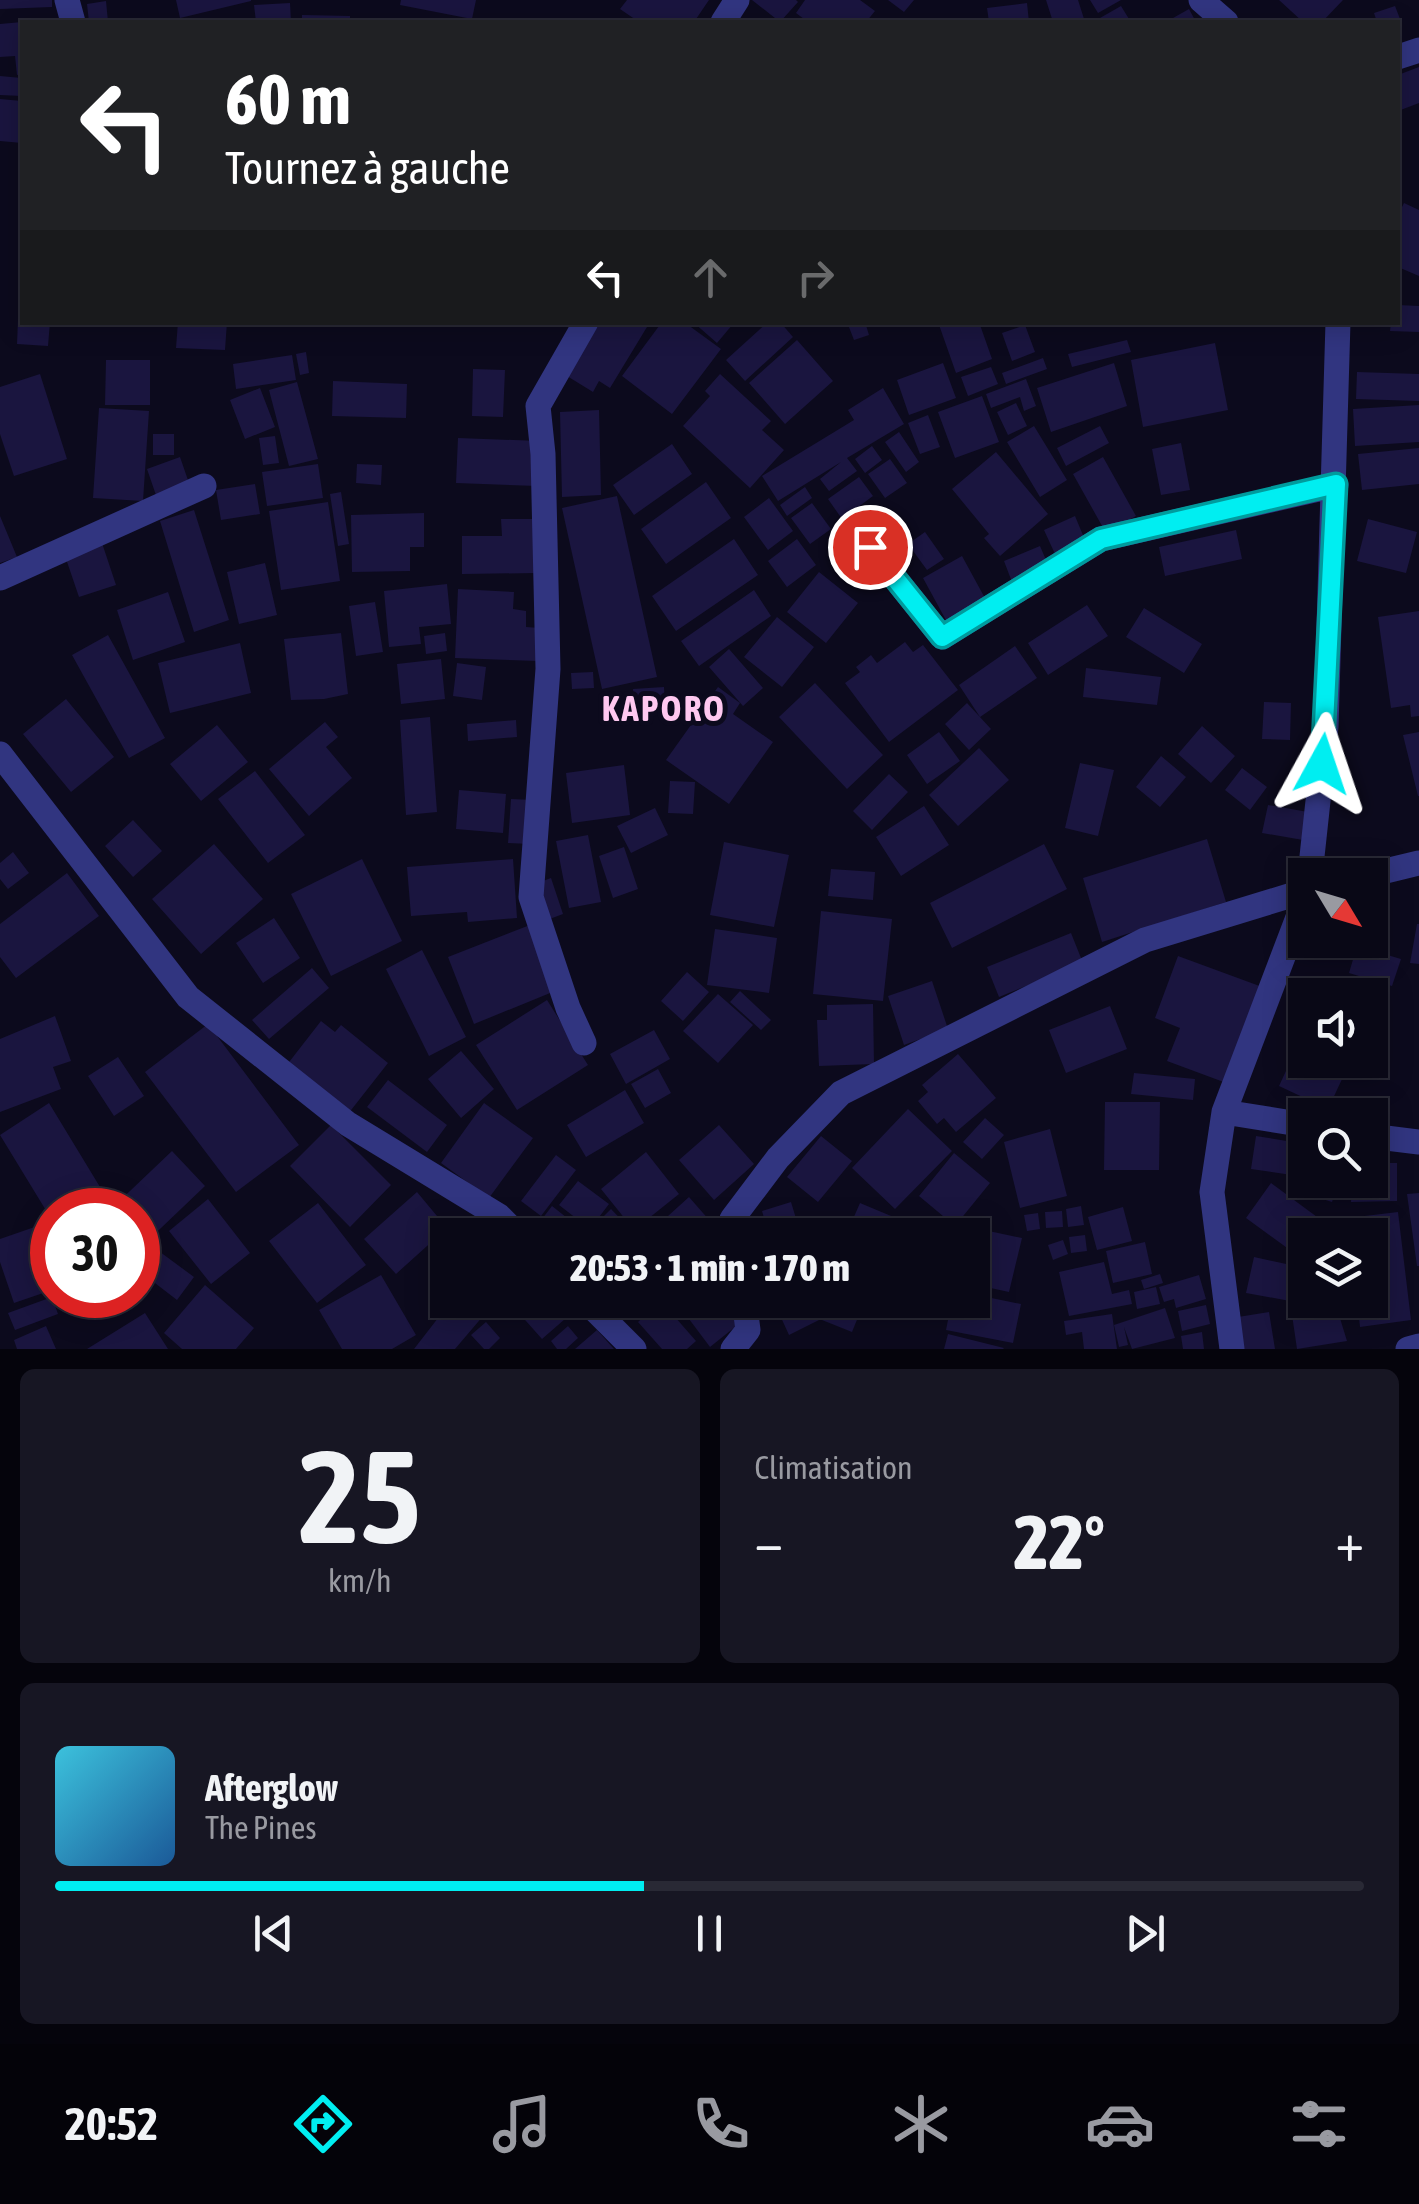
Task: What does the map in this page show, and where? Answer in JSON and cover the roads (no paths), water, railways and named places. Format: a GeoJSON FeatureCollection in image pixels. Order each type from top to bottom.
{"type":"FeatureCollection","features":[{"type":"Feature","properties":{"kind":"street"},"geometry":{"type":"LineString","coordinates":[[1201,0],[1224,20]]}},
{"type":"Feature","properties":{"kind":"street"},"geometry":{"type":"LineString","coordinates":[[584,325],[538,406],[543,454],[548,669],[531,897],[568,1008],[584,1043]]}},
{"type":"Feature","properties":{"kind":"street"},"geometry":{"type":"LineString","coordinates":[[1312,858],[1326,727],[1338,325]]}},
{"type":"Feature","properties":{"kind":"street"},"geometry":{"type":"LineString","coordinates":[[870,547],[942,637],[1101,539],[1336,484]]}},
{"type":"Feature","properties":{"kind":"street"},"geometry":{"type":"LineString","coordinates":[[0,578],[204,486]]}},
{"type":"Feature","properties":{"kind":"street"},"geometry":{"type":"LineString","coordinates":[[0,754],[188,997],[348,1124],[501,1218]]}},
{"type":"Feature","properties":{"kind":"street"},"geometry":{"type":"LineString","coordinates":[[1388,870],[1419,863]]}},
{"type":"Feature","properties":{"kind":"street"},"geometry":{"type":"LineString","coordinates":[[733,1218],[778,1158],[841,1093],[1145,940],[1288,900]]}},
{"type":"Feature","properties":{"kind":"street"},"geometry":{"type":"LineString","coordinates":[[1232,1349],[1212,1192],[1224,1112],[1288,941]]}},
{"type":"Feature","properties":{"kind":"street"},"geometry":{"type":"LineString","coordinates":[[1224,1112],[1288,1122]]}},
{"type":"Feature","properties":{"kind":"street"},"geometry":{"type":"LineString","coordinates":[[1388,1138],[1419,1142]]}},
{"type":"Feature","properties":{"kind":"street"},"geometry":{"type":"LineString","coordinates":[[602,1318],[634,1349]]}},
{"type":"Feature","properties":{"kind":"street"},"geometry":{"type":"LineString","coordinates":[[733,1349],[748,1330],[746,1318]]}},
{"type":"Feature","properties":{"kind":"street"},"geometry":{"type":"LineString","coordinates":[[1408,1349],[1419,1346]]}},
{"type":"Feature","properties":{"kind":"district","name":"KAPORO"},"geometry":{"type":"Point","coordinates":[664,708]}}]}
